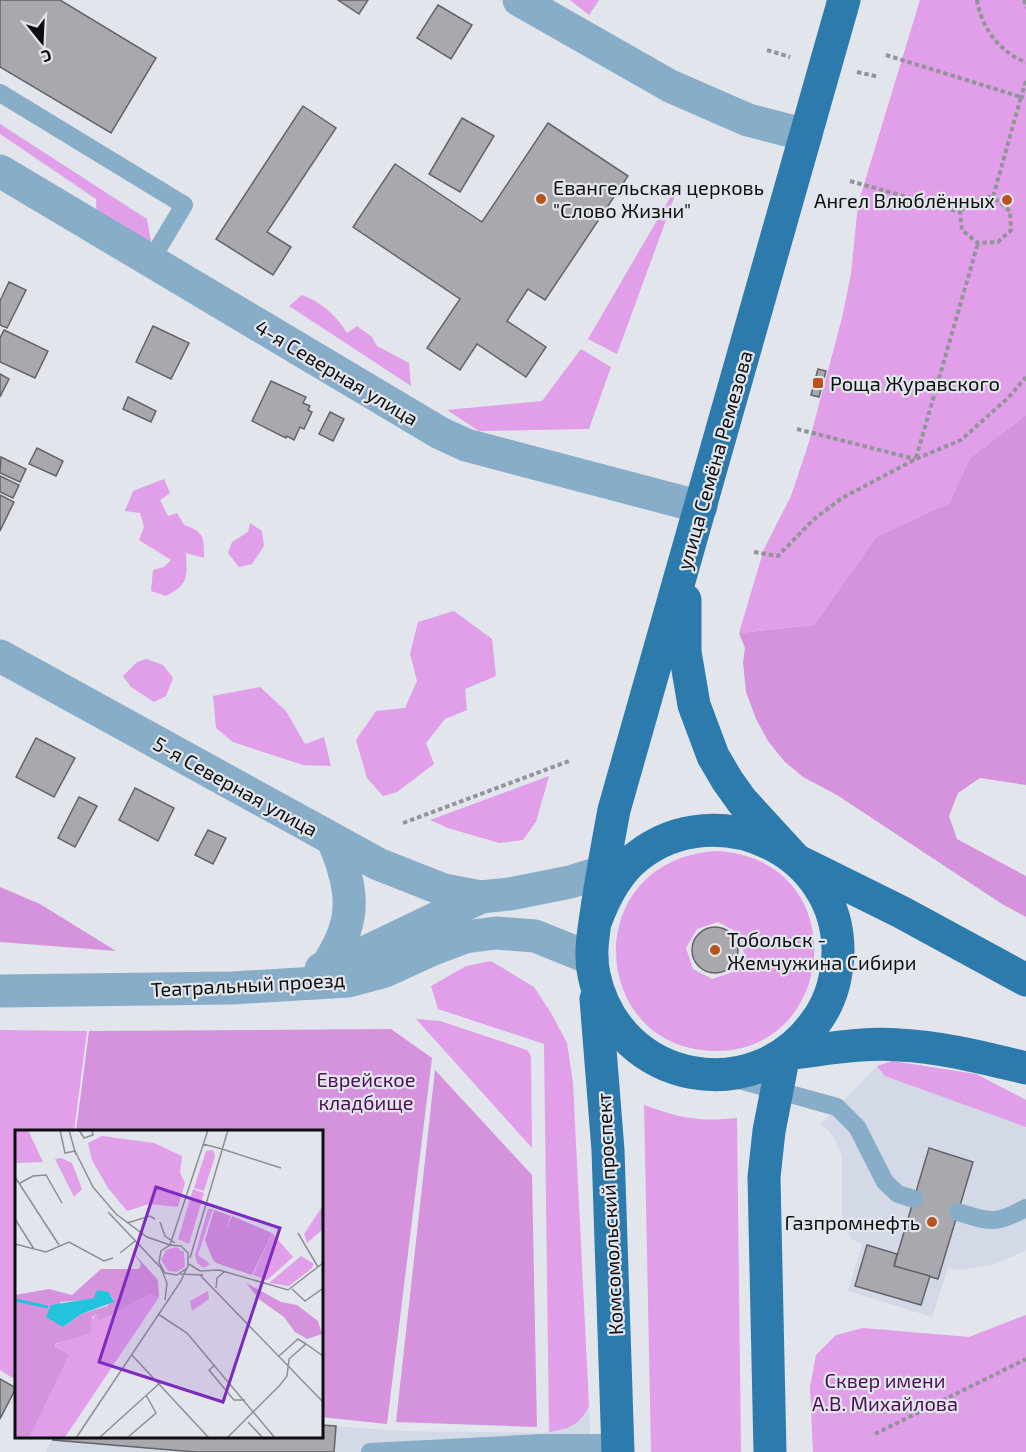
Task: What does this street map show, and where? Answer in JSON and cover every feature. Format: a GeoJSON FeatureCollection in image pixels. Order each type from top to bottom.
{"type":"FeatureCollection","features":[{"type":"Feature","properties":{"kind":"main road","name":"улица Семёна Ремезова"},"geometry":{"type":"LineString","coordinates":[[595,923],[614,810],[844,0]]}},
{"type":"Feature","properties":{"kind":"main road"},"geometry":{"type":"LineString","coordinates":[[593,967],[610,1017],[623,1035],[639,1050],[658,1061],[678,1070],[700,1074],[722,1075],[744,1072],[765,1065],[784,1054],[811,1030],[824,1010],[833,988],[838,942],[825,897],[812,877],[742,801],[727,780],[713,756],[694,705],[689,682],[684,609],[691,540]]}},
{"type":"Feature","properties":{"kind":"main road"},"geometry":{"type":"LineString","coordinates":[[595,923],[608,891],[621,872],[638,856],[679,834],[702,830],[725,830],[748,834],[769,842],[796,860],[901,912],[1026,980]]}},
{"type":"Feature","properties":{"kind":"main road","name":"Комсомольский проспект"},"geometry":{"type":"LineString","coordinates":[[595,923],[593,967],[608,1150],[618,1447]]}},
{"type":"Feature","properties":{"kind":"main road"},"geometry":{"type":"LineString","coordinates":[[784,1054],[877,1044],[899,1045],[975,1055],[1026,1068]]}},
{"type":"Feature","properties":{"kind":"main road"},"geometry":{"type":"LineString","coordinates":[[770,1452],[764,1177],[769,1131],[784,1054]]}},
{"type":"Feature","properties":{"kind":"street"},"geometry":{"type":"LineString","coordinates":[[519,0],[670,86],[748,120],[806,135]]}},
{"type":"Feature","properties":{"kind":"street","name":"4-я Северная улица"},"geometry":{"type":"LineString","coordinates":[[0,171],[150,262],[466,446],[701,507]]}},
{"type":"Feature","properties":{"kind":"street","name":"5-я Северная улица"},"geometry":{"type":"LineString","coordinates":[[0,656],[378,864],[444,890],[481,897]]}},
{"type":"Feature","properties":{"kind":"street"},"geometry":{"type":"LineString","coordinates":[[320,975],[338,948],[348,921],[349,911],[350,891],[344,865],[333,840]]}},
{"type":"Feature","properties":{"kind":"street"},"geometry":{"type":"LineString","coordinates":[[320,975],[481,897],[510,894],[570,882],[602,872],[638,856]]}},
{"type":"Feature","properties":{"kind":"street","name":"Театральный проезд"},"geometry":{"type":"LineString","coordinates":[[0,991],[232,988],[280,984],[320,975],[348,981],[385,971],[465,937],[496,933],[535,936],[593,967]]}},
{"type":"Feature","properties":{"kind":"lane"},"geometry":{"type":"LineString","coordinates":[[0,93],[184,205],[150,262]]}},
{"type":"Feature","properties":{"kind":"lane"},"geometry":{"type":"LineString","coordinates":[[722,1075],[837,1107],[857,1127],[885,1182],[898,1194],[914,1199]]}},
{"type":"Feature","properties":{"kind":"lane"},"geometry":{"type":"LineString","coordinates":[[958,1212],[985,1221],[1005,1219],[1026,1208]]}},
{"type":"Feature","properties":{"kind":"lane"},"geometry":{"type":"LineString","coordinates":[[370,1452],[542,1443],[618,1447]]}},
{"type":"Feature","properties":{"kind":"path"},"geometry":{"type":"LineString","coordinates":[[977,0],[984,23],[993,38],[1006,51],[1026,62]]}},
{"type":"Feature","properties":{"kind":"path"},"geometry":{"type":"LineString","coordinates":[[1023,0],[1026,8]]}},
{"type":"Feature","properties":{"kind":"path"},"geometry":{"type":"LineString","coordinates":[[767,50],[790,57]]}},
{"type":"Feature","properties":{"kind":"path"},"geometry":{"type":"LineString","coordinates":[[886,55],[1024,98]]}},
{"type":"Feature","properties":{"kind":"path"},"geometry":{"type":"LineString","coordinates":[[857,72],[879,77]]}},
{"type":"Feature","properties":{"kind":"path"},"geometry":{"type":"LineString","coordinates":[[993,197],[1024,98],[1026,81]]}},
{"type":"Feature","properties":{"kind":"path"},"geometry":{"type":"LineString","coordinates":[[850,181],[960,212]]}},
{"type":"Feature","properties":{"kind":"path"},"geometry":{"type":"LineString","coordinates":[[993,197],[1010,211],[1011,230],[998,242],[978,243],[962,230],[960,212],[973,198],[993,197]]}},
{"type":"Feature","properties":{"kind":"path"},"geometry":{"type":"LineString","coordinates":[[916,459],[978,243]]}},
{"type":"Feature","properties":{"kind":"path"},"geometry":{"type":"LineString","coordinates":[[754,552],[778,556],[813,520],[842,498],[916,459],[961,440],[1008,398],[1026,377]]}},
{"type":"Feature","properties":{"kind":"path"},"geometry":{"type":"LineString","coordinates":[[797,429],[916,459]]}},
{"type":"Feature","properties":{"kind":"path"},"geometry":{"type":"LineString","coordinates":[[403,823],[569,761]]}},
{"type":"Feature","properties":{"kind":"path"},"geometry":{"type":"LineString","coordinates":[[874,1434],[1026,1359]]}},
{"type":"Feature","properties":{"kind":"shaded area"},"geometry":{"type":"Polygon","coordinates":[[[892,1061],[976,1074],[1026,1100],[1026,1250],[996,1264],[959,1270],[948,1268],[932,1317],[848,1291],[862,1244],[851,1239],[846,1231],[842,1215],[842,1156],[836,1141],[827,1129],[820,1125],[877,1066],[892,1061]]]}},
{"type":"Feature","properties":{"kind":"shaded area"},"geometry":{"type":"Polygon","coordinates":[[[589,1406],[591,1452],[46,1452],[53,1437],[322,1437],[322,1425],[400,1431],[543,1433],[561,1430],[583,1418],[589,1406]]]}},
{"type":"Feature","properties":{"kind":"green space"},"geometry":{"type":"Polygon","coordinates":[[[570,0],[599,0],[589,15],[570,0]]]}},
{"type":"Feature","properties":{"kind":"green space"},"geometry":{"type":"Polygon","coordinates":[[[920,0],[1026,0],[1026,415],[970,458],[949,503],[876,537],[814,625],[739,633],[764,549],[791,496],[809,442],[842,318],[851,274],[858,204],[920,0]]]}},
{"type":"Feature","properties":{"kind":"green space"},"geometry":{"type":"Polygon","coordinates":[[[0,124],[147,219],[151,241],[130,239],[97,222],[96,199],[0,134],[0,124]]]}},
{"type":"Feature","properties":{"kind":"green space"},"geometry":{"type":"Polygon","coordinates":[[[681,179],[617,354],[588,339],[681,179]]]}},
{"type":"Feature","properties":{"kind":"green space"},"geometry":{"type":"Polygon","coordinates":[[[302,295],[328,310],[347,333],[357,326],[372,337],[377,346],[409,363],[411,386],[289,306],[302,295]]]}},
{"type":"Feature","properties":{"kind":"green space"},"geometry":{"type":"Polygon","coordinates":[[[581,349],[611,367],[589,429],[479,431],[447,410],[542,401],[581,349]]]}},
{"type":"Feature","properties":{"kind":"green space"},"geometry":{"type":"Polygon","coordinates":[[[1026,415],[1026,785],[980,778],[958,793],[949,816],[957,839],[1026,876],[1026,917],[1002,904],[837,795],[803,777],[784,761],[768,741],[756,719],[746,692],[743,662],[745,648],[739,633],[814,625],[876,537],[949,503],[970,458],[1026,415]]]}},
{"type":"Feature","properties":{"kind":"green space"},"geometry":{"type":"Polygon","coordinates":[[[164,479],[170,493],[160,500],[168,516],[177,513],[184,525],[200,533],[204,551],[204,558],[186,553],[187,568],[183,584],[166,596],[151,591],[153,570],[164,567],[171,560],[139,540],[144,527],[140,513],[125,511],[133,491],[164,479]]]}},
{"type":"Feature","properties":{"kind":"green space"},"geometry":{"type":"Polygon","coordinates":[[[250,523],[262,531],[264,546],[252,564],[239,567],[228,553],[232,542],[248,532],[250,523]]]}},
{"type":"Feature","properties":{"kind":"green space"},"geometry":{"type":"Polygon","coordinates":[[[454,611],[492,639],[496,676],[465,689],[467,710],[445,719],[426,743],[434,764],[397,792],[383,796],[367,778],[356,740],[376,711],[405,708],[417,681],[410,654],[418,622],[454,611]]]}},
{"type":"Feature","properties":{"kind":"green space"},"geometry":{"type":"Polygon","coordinates":[[[146,659],[163,665],[173,678],[166,696],[154,702],[131,687],[123,676],[137,662],[146,659]]]}},
{"type":"Feature","properties":{"kind":"green space"},"geometry":{"type":"Polygon","coordinates":[[[260,687],[286,711],[305,744],[324,737],[331,766],[303,765],[233,742],[216,728],[213,696],[260,687]]]}},
{"type":"Feature","properties":{"kind":"green space"},"geometry":{"type":"Polygon","coordinates":[[[549,776],[536,822],[523,840],[499,843],[448,828],[430,820],[549,776]]]}},
{"type":"Feature","properties":{"kind":"green space"},"geometry":{"type":"Polygon","coordinates":[[[717,851],[762,862],[792,886],[810,918],[814,955],[806,991],[787,1022],[756,1043],[714,1051],[672,1042],[641,1020],[623,989],[616,953],[622,917],[640,885],[672,862],[717,851]],[[718,922],[697,929],[686,948],[693,969],[712,979],[733,972],[744,953],[737,932],[718,922]]]}},
{"type":"Feature","properties":{"kind":"green space"},"geometry":{"type":"Polygon","coordinates":[[[0,887],[40,904],[116,951],[0,942],[0,887]]]}},
{"type":"Feature","properties":{"kind":"green space"},"geometry":{"type":"Polygon","coordinates":[[[491,961],[534,987],[567,1043],[573,1083],[589,1406],[578,1422],[549,1432],[544,1044],[438,1009],[431,986],[466,966],[491,961]]]}},
{"type":"Feature","properties":{"kind":"green space"},"geometry":{"type":"Polygon","coordinates":[[[416,1019],[440,1021],[527,1050],[531,1056],[532,1148],[416,1019]]]}},
{"type":"Feature","properties":{"kind":"green space","name":"Еврейское кладбище"},"geometry":{"type":"Polygon","coordinates":[[[391,1029],[432,1058],[387,1424],[322,1417],[322,1130],[76,1130],[89,1031],[391,1029]]]}},
{"type":"Feature","properties":{"kind":"green space"},"geometry":{"type":"Polygon","coordinates":[[[0,1030],[87,1031],[74,1130],[15,1130],[15,1379],[0,1370],[0,1030]]]}},
{"type":"Feature","properties":{"kind":"green space"},"geometry":{"type":"Polygon","coordinates":[[[892,1061],[976,1074],[1026,1100],[1026,1127],[885,1076],[877,1066],[892,1061]]]}},
{"type":"Feature","properties":{"kind":"green space"},"geometry":{"type":"Polygon","coordinates":[[[435,1070],[532,1175],[537,1427],[396,1422],[435,1070]]]}},
{"type":"Feature","properties":{"kind":"green space"},"geometry":{"type":"Polygon","coordinates":[[[644,1105],[689,1118],[737,1118],[741,1452],[651,1452],[644,1105]]]}},
{"type":"Feature","properties":{"kind":"green space","name":"Сквер имени А.В. Михайлова"},"geometry":{"type":"Polygon","coordinates":[[[1026,1315],[1026,1452],[813,1452],[810,1387],[816,1355],[836,1335],[863,1328],[969,1337],[1026,1315]]]}},
{"type":"Feature","properties":{"kind":"building"},"geometry":{"type":"Polygon","coordinates":[[[0,0],[60,0],[156,58],[111,133],[0,67],[0,0]]]}},
{"type":"Feature","properties":{"kind":"building"},"geometry":{"type":"Polygon","coordinates":[[[338,0],[368,0],[359,14],[338,0]]]}},
{"type":"Feature","properties":{"kind":"building"},"geometry":{"type":"Polygon","coordinates":[[[438,5],[472,25],[451,59],[417,38],[438,5]]]}},
{"type":"Feature","properties":{"kind":"building"},"geometry":{"type":"Polygon","coordinates":[[[303,106],[336,128],[267,232],[291,247],[273,275],[216,239],[303,106]]]}},
{"type":"Feature","properties":{"kind":"building"},"geometry":{"type":"Polygon","coordinates":[[[462,118],[494,136],[460,192],[429,174],[462,118]]]}},
{"type":"Feature","properties":{"kind":"building"},"geometry":{"type":"Polygon","coordinates":[[[548,123],[628,176],[545,300],[528,289],[507,321],[546,347],[526,377],[477,344],[460,370],[427,348],[460,299],[353,227],[395,164],[482,222],[548,123]]]}},
{"type":"Feature","properties":{"kind":"building"},"geometry":{"type":"Polygon","coordinates":[[[9,282],[26,290],[7,328],[0,325],[0,301],[9,282]]]}},
{"type":"Feature","properties":{"kind":"building"},"geometry":{"type":"Polygon","coordinates":[[[153,326],[189,343],[171,379],[136,362],[153,326]]]}},
{"type":"Feature","properties":{"kind":"building"},"geometry":{"type":"Polygon","coordinates":[[[4,330],[48,351],[35,378],[0,362],[0,338],[4,330]]]}},
{"type":"Feature","properties":{"kind":"building"},"geometry":{"type":"Polygon","coordinates":[[[818,369],[826,371],[819,397],[811,395],[818,369]]]}},
{"type":"Feature","properties":{"kind":"building"},"geometry":{"type":"Polygon","coordinates":[[[0,374],[9,379],[0,397],[0,374]]]}},
{"type":"Feature","properties":{"kind":"building"},"geometry":{"type":"Polygon","coordinates":[[[271,381],[306,397],[303,403],[310,406],[308,410],[312,412],[304,429],[300,427],[294,440],[252,421],[271,381]]]}},
{"type":"Feature","properties":{"kind":"building"},"geometry":{"type":"Polygon","coordinates":[[[128,397],[156,411],[151,422],[123,409],[128,397]]]}},
{"type":"Feature","properties":{"kind":"building"},"geometry":{"type":"Polygon","coordinates":[[[330,412],[344,419],[333,441],[319,434],[330,412]]]}},
{"type":"Feature","properties":{"kind":"building"},"geometry":{"type":"Polygon","coordinates":[[[37,448],[63,461],[56,476],[29,464],[37,448]]]}},
{"type":"Feature","properties":{"kind":"building"},"geometry":{"type":"Polygon","coordinates":[[[1,457],[26,469],[20,482],[0,473],[1,457]]]}},
{"type":"Feature","properties":{"kind":"building"},"geometry":{"type":"Polygon","coordinates":[[[0,476],[19,485],[13,498],[0,492],[0,476]]]}},
{"type":"Feature","properties":{"kind":"building"},"geometry":{"type":"Polygon","coordinates":[[[0,495],[14,502],[0,531],[0,495]]]}},
{"type":"Feature","properties":{"kind":"building"},"geometry":{"type":"Polygon","coordinates":[[[36,738],[75,758],[54,797],[16,777],[36,738]]]}},
{"type":"Feature","properties":{"kind":"building"},"geometry":{"type":"Polygon","coordinates":[[[135,788],[174,808],[158,841],[119,820],[135,788]]]}},
{"type":"Feature","properties":{"kind":"building"},"geometry":{"type":"Polygon","coordinates":[[[79,797],[97,806],[75,847],[58,838],[79,797]]]}},
{"type":"Feature","properties":{"kind":"building"},"geometry":{"type":"Polygon","coordinates":[[[208,830],[226,838],[213,864],[195,855],[208,830]]]}},
{"type":"Feature","properties":{"kind":"building"},"geometry":{"type":"Polygon","coordinates":[[[715,927],[731,934],[738,950],[731,966],[715,973],[699,966],[692,950],[699,934],[715,927]]]}},
{"type":"Feature","properties":{"kind":"building"},"geometry":{"type":"Polygon","coordinates":[[[929,1148],[973,1162],[938,1279],[894,1266],[929,1148]]]}},
{"type":"Feature","properties":{"kind":"building"},"geometry":{"type":"Polygon","coordinates":[[[867,1245],[897,1254],[894,1266],[930,1276],[921,1305],[855,1286],[867,1245]]]}},
{"type":"Feature","properties":{"kind":"building"},"geometry":{"type":"Polygon","coordinates":[[[0,1379],[15,1387],[15,1390],[0,1419],[0,1379]]]}},
{"type":"Feature","properties":{"kind":"building"},"geometry":{"type":"Polygon","coordinates":[[[322,1425],[336,1426],[334,1452],[195,1452],[53,1440],[53,1437],[322,1437],[322,1425]]]}},
{"type":"Feature","properties":{"kind":"place","name":"Евангельская церковь \"Слово Жизни\""},"geometry":{"type":"Point","coordinates":[541,199]}},
{"type":"Feature","properties":{"kind":"place","name":"Ангел Влюблённых"},"geometry":{"type":"Point","coordinates":[1007,200]}},
{"type":"Feature","properties":{"kind":"place","name":"Роща Журавского"},"geometry":{"type":"Point","coordinates":[818,383]}},
{"type":"Feature","properties":{"kind":"place","name":"Тобольск - Жемчужина Сибири"},"geometry":{"type":"Point","coordinates":[715,950]}},
{"type":"Feature","properties":{"kind":"place","name":"Газпромнефть"},"geometry":{"type":"Point","coordinates":[932,1222]}}]}
